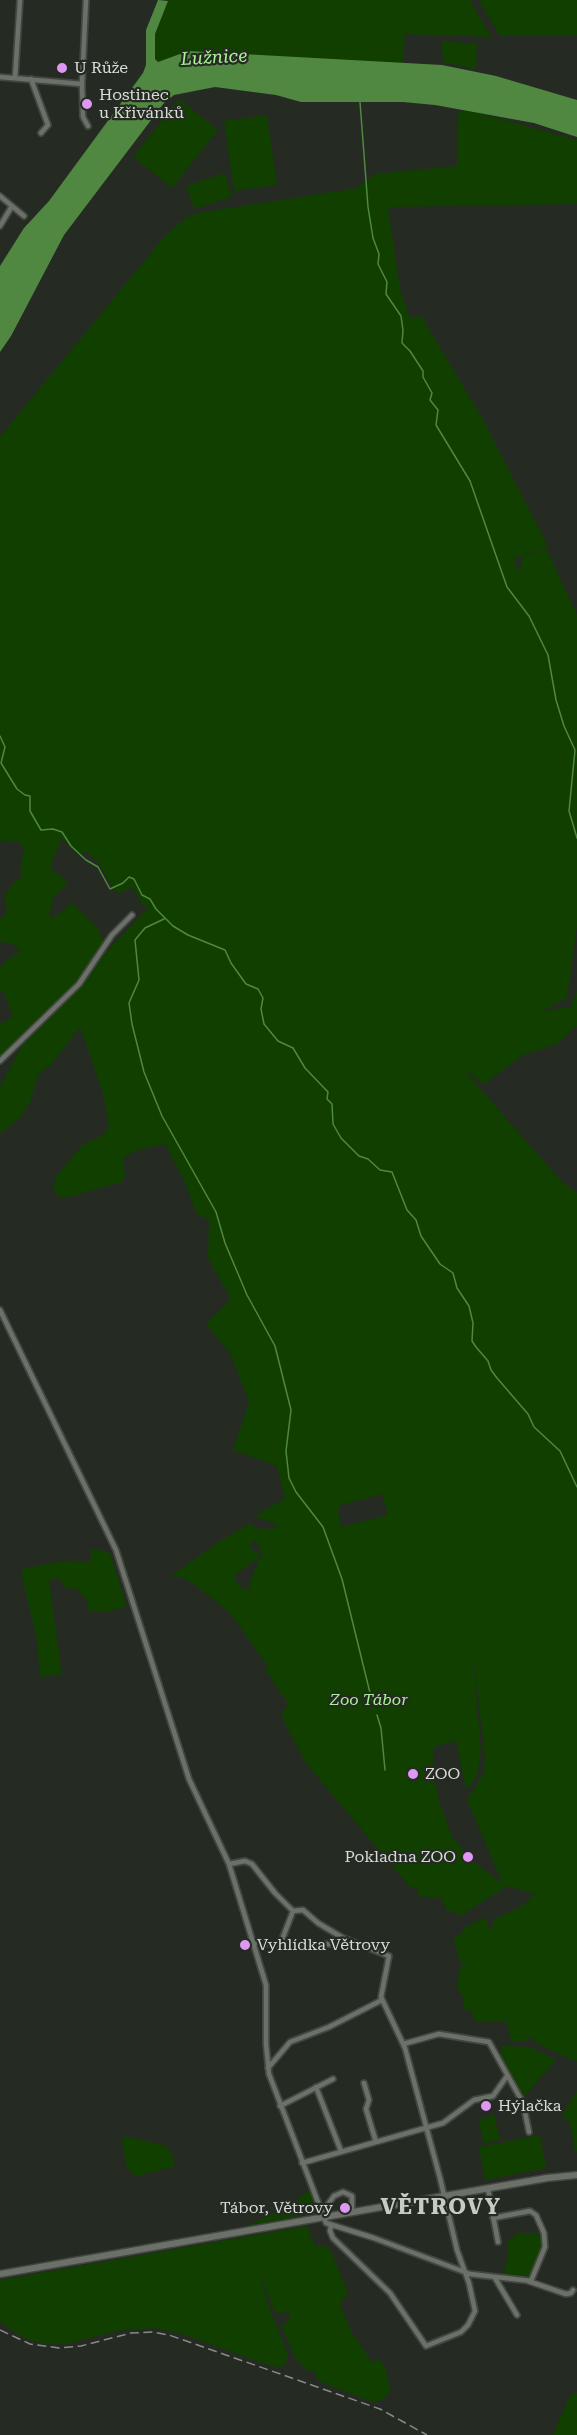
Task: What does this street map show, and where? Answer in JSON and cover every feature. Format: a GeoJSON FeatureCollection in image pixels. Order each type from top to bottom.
{"type":"FeatureCollection","features":[{"type":"Feature","properties":{"kind":"street"},"geometry":{"type":"LineString","coordinates":[[15,78],[20,0]]}},
{"type":"Feature","properties":{"kind":"street"},"geometry":{"type":"LineString","coordinates":[[86,0],[82,84],[83,117],[88,126]]}},
{"type":"Feature","properties":{"kind":"street"},"geometry":{"type":"LineString","coordinates":[[0,77],[82,84]]}},
{"type":"Feature","properties":{"kind":"street"},"geometry":{"type":"LineString","coordinates":[[31,79],[48,125],[41,133]]}},
{"type":"Feature","properties":{"kind":"street"},"geometry":{"type":"LineString","coordinates":[[0,196],[24,216]]}},
{"type":"Feature","properties":{"kind":"street"},"geometry":{"type":"LineString","coordinates":[[0,226],[12,206]]}},
{"type":"Feature","properties":{"kind":"street"},"geometry":{"type":"LineString","coordinates":[[0,1061],[79,984],[112,935],[132,915]]}},
{"type":"Feature","properties":{"kind":"street"},"geometry":{"type":"LineString","coordinates":[[0,1310],[116,1550],[189,1779],[229,1864],[267,1990],[268,2069],[280,2106],[327,2224],[374,2238],[465,2272],[528,2282],[566,2294],[573,2290]]}},
{"type":"Feature","properties":{"kind":"street"},"geometry":{"type":"LineString","coordinates":[[229,1864],[245,1861],[252,1864],[272,1890],[293,1911]]}},
{"type":"Feature","properties":{"kind":"street"},"geometry":{"type":"LineString","coordinates":[[293,1911],[303,1910],[318,1923],[350,1942],[389,1956],[381,1990],[382,2000],[403,2044],[427,2128],[457,2250],[474,2305],[472,2319],[461,2332],[426,2346],[390,2293],[333,2238],[330,2233],[331,2226]]}},
{"type":"Feature","properties":{"kind":"street"},"geometry":{"type":"LineString","coordinates":[[280,1944],[293,1911]]}},
{"type":"Feature","properties":{"kind":"street"},"geometry":{"type":"LineString","coordinates":[[254,1942],[308,1947],[350,1942]]}},
{"type":"Feature","properties":{"kind":"street"},"geometry":{"type":"LineString","coordinates":[[268,2069],[290,2042],[329,2027],[382,2000]]}},
{"type":"Feature","properties":{"kind":"street"},"geometry":{"type":"LineString","coordinates":[[403,2044],[440,2034],[489,2042],[523,2103],[529,2133]]}},
{"type":"Feature","properties":{"kind":"street"},"geometry":{"type":"LineString","coordinates":[[302,2163],[444,2123],[474,2100],[493,2096],[507,2076]]}},
{"type":"Feature","properties":{"kind":"street"},"geometry":{"type":"LineString","coordinates":[[280,2106],[333,2079]]}},
{"type":"Feature","properties":{"kind":"street"},"geometry":{"type":"LineString","coordinates":[[364,2083],[369,2100],[366,2109],[376,2142]]}},
{"type":"Feature","properties":{"kind":"street"},"geometry":{"type":"LineString","coordinates":[[316,2087],[340,2151]]}},
{"type":"Feature","properties":{"kind":"street"},"geometry":{"type":"LineString","coordinates":[[0,2274],[323,2214],[352,2212],[577,2175]]}},
{"type":"Feature","properties":{"kind":"street"},"geometry":{"type":"LineString","coordinates":[[488,2189],[498,2242]]}},
{"type":"Feature","properties":{"kind":"street"},"geometry":{"type":"LineString","coordinates":[[323,2214],[334,2196],[343,2192],[352,2196],[352,2212]]}},
{"type":"Feature","properties":{"kind":"street"},"geometry":{"type":"LineString","coordinates":[[493,2218],[530,2211],[536,2215],[545,2236],[545,2250],[533,2279],[528,2282]]}},
{"type":"Feature","properties":{"kind":"street"},"geometry":{"type":"LineString","coordinates":[[495,2278],[517,2314]]}},
{"type":"Feature","properties":{"kind":"green space"},"geometry":{"type":"Polygon","coordinates":[[[168,0],[470,0],[491,37],[405,34],[403,64],[188,51],[158,62],[155,58],[155,34],[168,0]]]}},
{"type":"Feature","properties":{"kind":"green space"},"geometry":{"type":"Polygon","coordinates":[[[479,0],[577,0],[577,36],[500,36],[479,0]]]}},
{"type":"Feature","properties":{"kind":"green space"},"geometry":{"type":"Polygon","coordinates":[[[442,41],[477,44],[476,69],[443,62],[442,41]]]}},
{"type":"Feature","properties":{"kind":"green space"},"geometry":{"type":"Polygon","coordinates":[[[179,99],[218,130],[172,188],[133,157],[179,99]]]}},
{"type":"Feature","properties":{"kind":"green space","name":"Zoo Tábor"},"geometry":{"type":"Polygon","coordinates":[[[474,112],[577,140],[577,204],[388,207],[400,289],[410,318],[421,316],[481,416],[548,546],[513,559],[528,589],[520,571],[522,557],[540,550],[547,550],[577,615],[577,926],[567,998],[542,1011],[570,1007],[577,991],[577,1026],[557,1044],[523,1055],[484,1084],[463,1069],[560,1180],[577,1193],[577,2062],[540,2045],[529,2037],[526,2037],[527,2042],[511,2042],[507,2022],[475,2022],[471,2010],[463,2009],[464,1999],[457,1988],[460,1967],[470,1963],[461,1964],[453,1939],[463,1932],[464,1928],[485,1917],[490,1931],[495,1919],[524,1905],[534,1894],[507,1886],[460,1916],[454,1911],[447,1911],[441,1898],[418,1896],[418,1887],[410,1887],[305,1762],[283,1719],[282,1713],[289,1705],[265,1669],[268,1667],[236,1621],[228,1611],[195,1585],[184,1578],[171,1576],[250,1523],[257,1529],[267,1528],[269,1530],[278,1525],[255,1516],[285,1498],[277,1466],[233,1450],[249,1402],[230,1353],[206,1324],[231,1299],[208,1258],[209,1220],[197,1214],[183,1178],[165,1144],[141,1149],[126,1156],[123,1160],[125,1175],[122,1182],[65,1198],[58,1196],[54,1189],[55,1178],[81,1146],[103,1135],[109,1126],[103,1093],[80,1027],[51,1065],[38,1075],[31,1100],[21,1117],[0,1134],[0,1087],[24,1041],[63,997],[0,1058],[0,1024],[13,1017],[5,994],[0,991],[0,968],[7,960],[21,951],[13,944],[0,942],[0,920],[5,915],[7,906],[4,896],[16,880],[24,876],[20,871],[24,850],[19,842],[0,841],[0,437],[155,248],[186,218],[197,213],[358,188],[374,174],[457,166],[458,114],[474,112]],[[62,838],[50,867],[68,883],[54,897],[49,916],[52,918],[62,912],[71,902],[97,927],[104,942],[102,949],[80,979],[153,903],[144,907],[132,887],[119,893],[115,891],[98,862],[86,851],[78,855],[62,838]],[[382,1494],[341,1505],[338,1509],[341,1527],[388,1515],[382,1494]],[[255,1539],[249,1547],[259,1554],[258,1558],[236,1574],[234,1579],[243,1589],[252,1591],[248,1586],[262,1553],[255,1539]],[[472,1647],[481,1751],[477,1776],[466,1790],[456,1741],[433,1747],[433,1773],[439,1801],[452,1836],[471,1860],[503,1884],[467,1800],[484,1773],[485,1755],[472,1647]]]}},
{"type":"Feature","properties":{"kind":"green space"},"geometry":{"type":"Polygon","coordinates":[[[267,115],[277,185],[234,191],[224,121],[267,115]]]}},
{"type":"Feature","properties":{"kind":"green space"},"geometry":{"type":"Polygon","coordinates":[[[225,173],[232,197],[194,209],[186,186],[225,173]]]}},
{"type":"Feature","properties":{"kind":"green space"},"geometry":{"type":"Polygon","coordinates":[[[91,1548],[110,1553],[127,1606],[110,1611],[89,1611],[87,1601],[77,1589],[65,1588],[59,1578],[49,1580],[62,1674],[40,1677],[37,1640],[22,1569],[57,1562],[91,1561],[91,1548]]]}},
{"type":"Feature","properties":{"kind":"green space"},"geometry":{"type":"Polygon","coordinates":[[[502,2046],[530,2047],[556,2060],[524,2097],[499,2060],[502,2046]]]}},
{"type":"Feature","properties":{"kind":"green space"},"geometry":{"type":"Polygon","coordinates":[[[577,2091],[577,2151],[575,2151],[570,2123],[562,2116],[577,2091]]]}},
{"type":"Feature","properties":{"kind":"green space"},"geometry":{"type":"Polygon","coordinates":[[[494,2114],[500,2140],[484,2143],[478,2121],[494,2114]]]}},
{"type":"Feature","properties":{"kind":"green space"},"geometry":{"type":"Polygon","coordinates":[[[540,2135],[546,2168],[485,2180],[479,2147],[540,2135]]]}},
{"type":"Feature","properties":{"kind":"green space"},"geometry":{"type":"Polygon","coordinates":[[[125,2136],[166,2146],[173,2156],[175,2166],[135,2177],[126,2165],[122,2141],[125,2136]]]}},
{"type":"Feature","properties":{"kind":"green space"},"geometry":{"type":"Polygon","coordinates":[[[310,2189],[318,2207],[313,2214],[246,2226],[297,2201],[310,2189]]]}},
{"type":"Feature","properties":{"kind":"green space"},"geometry":{"type":"Polygon","coordinates":[[[307,2226],[315,2247],[323,2245],[331,2251],[348,2293],[340,2304],[351,2331],[372,2363],[379,2359],[385,2367],[390,2393],[379,2401],[370,2401],[319,2381],[314,2371],[306,2370],[295,2357],[281,2326],[290,2320],[290,2314],[283,2312],[276,2314],[259,2273],[270,2310],[288,2354],[285,2365],[277,2367],[179,2333],[155,2328],[117,2331],[66,2344],[46,2344],[24,2338],[0,2322],[0,2280],[307,2226]]]}},
{"type":"Feature","properties":{"kind":"green space"},"geometry":{"type":"Polygon","coordinates":[[[517,2233],[544,2233],[545,2241],[533,2279],[502,2279],[508,2257],[507,2246],[509,2240],[517,2233]]]}},
{"type":"Feature","properties":{"kind":"green space"},"geometry":{"type":"Polygon","coordinates":[[[571,2393],[577,2393],[577,2435],[553,2435],[571,2393]]]}},
{"type":"Feature","properties":{"kind":"water","name":"Lužnice"},"geometry":{"type":"Polygon","coordinates":[[[158,0],[168,1],[155,34],[155,59],[158,62],[188,51],[442,65],[496,76],[577,100],[577,137],[534,123],[435,105],[403,102],[301,102],[276,95],[215,87],[174,95],[164,103],[64,235],[11,336],[0,352],[0,266],[24,228],[49,201],[143,73],[146,65],[146,30],[158,0]]]}},
{"type":"Feature","properties":{"kind":"waterway"},"geometry":{"type":"LineString","coordinates":[[360,102],[368,207],[373,238],[379,254],[378,264],[387,282],[386,294],[401,316],[402,343],[423,371],[423,377],[432,393],[430,400],[438,410],[436,425],[470,481],[507,587],[529,616],[548,655],[556,700],[575,750],[569,811],[577,838]]}},
{"type":"Feature","properties":{"kind":"waterway"},"geometry":{"type":"LineString","coordinates":[[0,736],[5,747],[1,763],[17,789],[30,796],[30,811],[41,830],[53,829],[62,832],[71,846],[86,860],[98,867],[110,889],[123,883],[129,877],[134,879],[142,895],[150,899],[156,909],[173,926],[188,935],[225,950],[246,984],[258,989],[263,998],[261,1009],[264,1024],[278,1041],[293,1048],[305,1068],[328,1092],[327,1099],[332,1104],[333,1124],[341,1138],[359,1156],[368,1159],[380,1170],[392,1172],[407,1210],[416,1220],[421,1236],[440,1264],[453,1273],[457,1288],[469,1306],[473,1323],[472,1341],[488,1361],[497,1378],[528,1414],[534,1427],[560,1451],[577,1487]]}},
{"type":"Feature","properties":{"kind":"waterway"},"geometry":{"type":"LineString","coordinates":[[164,919],[145,928],[135,940],[139,980],[129,1003],[144,1072],[162,1116],[216,1212],[225,1243],[247,1295],[275,1346],[291,1410],[286,1451],[289,1478],[296,1492],[323,1527],[342,1579],[372,1701]]}},
{"type":"Feature","properties":{"kind":"waterway"},"geometry":{"type":"LineString","coordinates":[[377,1715],[381,1728],[385,1770]]}},
{"type":"Feature","properties":{"kind":"railway"},"geometry":{"type":"LineString","coordinates":[[0,2330],[30,2344],[59,2348],[81,2346],[131,2333],[152,2332],[169,2335],[380,2409],[427,2435]]}},
{"type":"Feature","properties":{"kind":"place","name":"U Růže"},"geometry":{"type":"Point","coordinates":[62,68]}},
{"type":"Feature","properties":{"kind":"place","name":"Hostinec u Křivánků"},"geometry":{"type":"Point","coordinates":[87,104]}},
{"type":"Feature","properties":{"kind":"place","name":"ZOO"},"geometry":{"type":"Point","coordinates":[413,1774]}},
{"type":"Feature","properties":{"kind":"place","name":"Pokladna ZOO"},"geometry":{"type":"Point","coordinates":[468,1857]}},
{"type":"Feature","properties":{"kind":"place","name":"Vyhlídka Větrovy"},"geometry":{"type":"Point","coordinates":[245,1945]}},
{"type":"Feature","properties":{"kind":"place","name":"Hýlačka"},"geometry":{"type":"Point","coordinates":[486,2106]}},
{"type":"Feature","properties":{"kind":"place","name":"Tábor, Větrovy"},"geometry":{"type":"Point","coordinates":[345,2208]}},
{"type":"Feature","properties":{"kind":"district","name":"VĚTROVY"},"geometry":{"type":"Point","coordinates":[441,2208]}}]}
